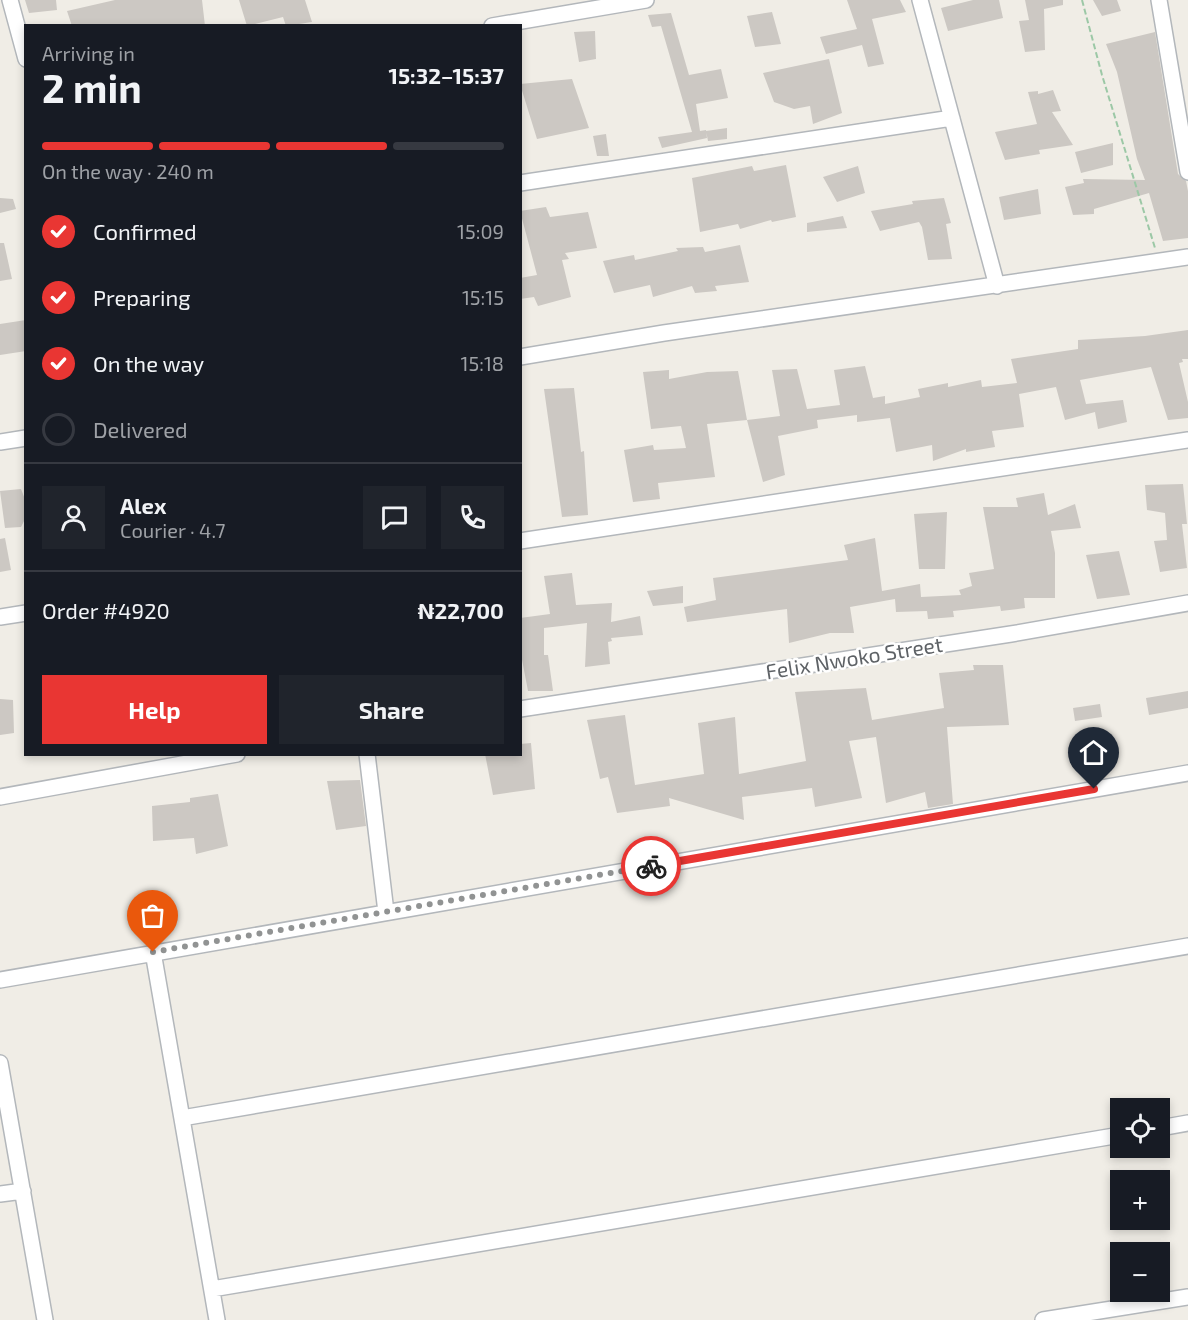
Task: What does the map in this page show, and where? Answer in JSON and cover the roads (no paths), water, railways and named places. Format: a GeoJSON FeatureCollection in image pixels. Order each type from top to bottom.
{"type":"FeatureCollection","features":[{"type":"Feature","properties":{"kind":"street"},"geometry":{"type":"LineString","coordinates":[[10,0],[24,52]]}},
{"type":"Feature","properties":{"kind":"street"},"geometry":{"type":"LineString","coordinates":[[504,24],[646,0]]}},
{"type":"Feature","properties":{"kind":"street"},"geometry":{"type":"LineString","coordinates":[[920,0],[997,286]]}},
{"type":"Feature","properties":{"kind":"street"},"geometry":{"type":"LineString","coordinates":[[1160,0],[1188,172]]}},
{"type":"Feature","properties":{"kind":"street"},"geometry":{"type":"LineString","coordinates":[[522,183],[952,118]]}},
{"type":"Feature","properties":{"kind":"street"},"geometry":{"type":"LineString","coordinates":[[522,357],[664,333],[997,286],[1188,256]]}},
{"type":"Feature","properties":{"kind":"street"},"geometry":{"type":"LineString","coordinates":[[0,442],[24,438]]}},
{"type":"Feature","properties":{"kind":"street"},"geometry":{"type":"LineString","coordinates":[[522,542],[1188,440]]}},
{"type":"Feature","properties":{"kind":"street","name":"Felix Nwoko Street"},"geometry":{"type":"LineString","coordinates":[[522,709],[676,683],[1011,634],[1188,603]]}},
{"type":"Feature","properties":{"kind":"street"},"geometry":{"type":"LineString","coordinates":[[0,617],[24,613]]}},
{"type":"Feature","properties":{"kind":"street"},"geometry":{"type":"LineString","coordinates":[[0,797],[226,756]]}},
{"type":"Feature","properties":{"kind":"street"},"geometry":{"type":"LineString","coordinates":[[367,756],[386,912]]}},
{"type":"Feature","properties":{"kind":"street"},"geometry":{"type":"LineString","coordinates":[[0,980],[1188,773]]}},
{"type":"Feature","properties":{"kind":"street"},"geometry":{"type":"LineString","coordinates":[[182,1118],[1188,946]]}},
{"type":"Feature","properties":{"kind":"street"},"geometry":{"type":"LineString","coordinates":[[153,952],[217,1320]]}},
{"type":"Feature","properties":{"kind":"street"},"geometry":{"type":"LineString","coordinates":[[0,1063],[45,1320]]}},
{"type":"Feature","properties":{"kind":"street"},"geometry":{"type":"LineString","coordinates":[[1170,1126],[1188,1123]]}},
{"type":"Feature","properties":{"kind":"street"},"geometry":{"type":"LineString","coordinates":[[212,1289],[1110,1137]]}},
{"type":"Feature","properties":{"kind":"street"},"geometry":{"type":"LineString","coordinates":[[0,1194],[23,1191]]}},
{"type":"Feature","properties":{"kind":"street"},"geometry":{"type":"LineString","coordinates":[[1043,1320],[1188,1297]]}}]}
